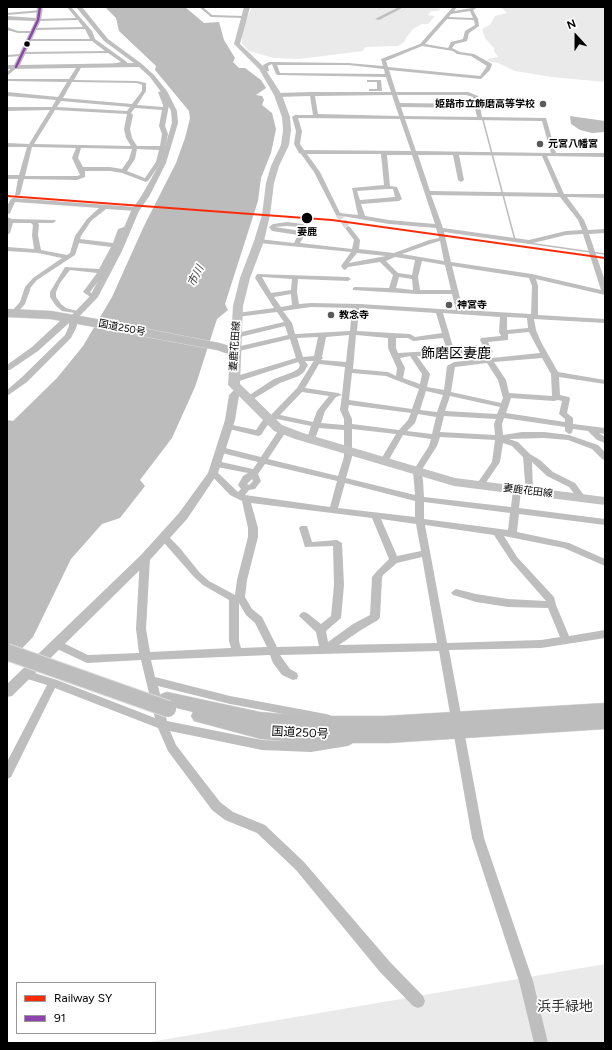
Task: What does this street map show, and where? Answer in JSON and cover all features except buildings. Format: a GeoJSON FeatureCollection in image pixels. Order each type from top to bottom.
{"type":"FeatureCollection","features":[{"type":"Feature","properties":{"kind":"highway","name":"国道250号"},"geometry":{"type":"LineString","coordinates":[[10,313],[75,316],[91,322],[235,351]]}},
{"type":"Feature","properties":{"kind":"highway","name":"国道250号"},"geometry":{"type":"LineString","coordinates":[[7,641],[166,711],[306,723],[456,724],[605,722]]}},
{"type":"Feature","properties":{"kind":"highway","name":"国道250号"},"geometry":{"type":"LineString","coordinates":[[7,652],[166,711],[261,731],[314,735],[388,735],[456,724],[605,710]]}},
{"type":"Feature","properties":{"kind":"main road","name":"妻鹿花田線"},"geometry":{"type":"LineString","coordinates":[[247,7],[243,17],[237,44],[241,50],[258,63],[278,95],[286,116],[287,135],[285,146],[270,183],[266,214],[259,240],[245,278],[238,306],[235,351],[236,385],[248,400],[272,419],[278,428],[311,439],[454,482],[605,501]]}},
{"type":"Feature","properties":{"kind":"street"},"geometry":{"type":"LineString","coordinates":[[39,67],[125,63],[93,40],[90,32],[85,28],[69,7]]}},
{"type":"Feature","properties":{"kind":"street"},"geometry":{"type":"LineString","coordinates":[[7,368],[35,349],[64,322],[75,316],[94,297],[118,251],[136,209],[146,194],[161,162],[175,123],[174,112],[164,91],[152,76],[140,65],[106,40],[79,7]]}},
{"type":"Feature","properties":{"kind":"street"},"geometry":{"type":"LineString","coordinates":[[201,7],[211,16],[243,17]]}},
{"type":"Feature","properties":{"kind":"street"},"geometry":{"type":"LineString","coordinates":[[376,19],[402,7]]}},
{"type":"Feature","properties":{"kind":"street"},"geometry":{"type":"LineString","coordinates":[[422,45],[455,7]]}},
{"type":"Feature","properties":{"kind":"street"},"geometry":{"type":"LineString","coordinates":[[450,13],[471,10],[476,7]]}},
{"type":"Feature","properties":{"kind":"street"},"geometry":{"type":"LineString","coordinates":[[7,14],[40,9],[38,20],[16,67],[7,75]]}},
{"type":"Feature","properties":{"kind":"street"},"geometry":{"type":"LineString","coordinates":[[449,49],[453,43],[465,40],[466,32],[477,26],[476,18],[471,10]]}},
{"type":"Feature","properties":{"kind":"street"},"geometry":{"type":"LineString","coordinates":[[7,18],[38,20],[79,19]]}},
{"type":"Feature","properties":{"kind":"street"},"geometry":{"type":"LineString","coordinates":[[445,18],[476,18]]}},
{"type":"Feature","properties":{"kind":"street"},"geometry":{"type":"LineString","coordinates":[[7,28],[18,32],[85,28]]}},
{"type":"Feature","properties":{"kind":"street"},"geometry":{"type":"LineString","coordinates":[[28,40],[93,40]]}},
{"type":"Feature","properties":{"kind":"street"},"geometry":{"type":"LineString","coordinates":[[264,71],[267,70],[265,66],[269,63],[348,64],[385,67],[462,81],[480,78],[488,70],[490,65],[472,55],[459,53],[449,49],[422,45],[383,60],[385,67],[394,94],[403,118],[439,228],[460,312]]}},
{"type":"Feature","properties":{"kind":"street"},"geometry":{"type":"LineString","coordinates":[[7,56],[22,54],[108,52]]}},
{"type":"Feature","properties":{"kind":"street"},"geometry":{"type":"LineString","coordinates":[[274,63],[278,74],[388,76]]}},
{"type":"Feature","properties":{"kind":"street"},"geometry":{"type":"LineString","coordinates":[[7,67],[140,65]]}},
{"type":"Feature","properties":{"kind":"street"},"geometry":{"type":"LineString","coordinates":[[17,195],[30,146],[51,109],[60,98],[80,66]]}},
{"type":"Feature","properties":{"kind":"street"},"geometry":{"type":"LineString","coordinates":[[357,76],[357,81],[379,80],[380,90],[358,90],[358,94]]}},
{"type":"Feature","properties":{"kind":"street"},"geometry":{"type":"LineString","coordinates":[[7,80],[137,82],[144,84],[144,92],[128,113]]}},
{"type":"Feature","properties":{"kind":"street"},"geometry":{"type":"LineString","coordinates":[[462,81],[466,93]]}},
{"type":"Feature","properties":{"kind":"street"},"geometry":{"type":"LineString","coordinates":[[81,169],[110,169],[123,171],[146,180],[161,162],[165,134],[162,126],[166,109],[164,96],[160,94],[160,92],[164,91]]}},
{"type":"Feature","properties":{"kind":"street"},"geometry":{"type":"LineString","coordinates":[[278,95],[466,93],[475,96],[480,118]]}},
{"type":"Feature","properties":{"kind":"street"},"geometry":{"type":"LineString","coordinates":[[7,94],[166,109]]}},
{"type":"Feature","properties":{"kind":"street"},"geometry":{"type":"LineString","coordinates":[[312,94],[316,116]]}},
{"type":"Feature","properties":{"kind":"street"},"geometry":{"type":"LineString","coordinates":[[398,105],[477,106]]}},
{"type":"Feature","properties":{"kind":"street"},"geometry":{"type":"LineString","coordinates":[[7,108],[128,113]]}},
{"type":"Feature","properties":{"kind":"street"},"geometry":{"type":"LineString","coordinates":[[123,171],[127,168],[132,159],[135,147],[129,138],[127,130],[130,115],[128,113]]}},
{"type":"Feature","properties":{"kind":"street"},"geometry":{"type":"LineString","coordinates":[[554,154],[544,119],[295,117],[299,131],[297,144],[301,152],[317,172],[338,214],[529,242],[566,233],[605,231]]}},
{"type":"Feature","properties":{"kind":"street"},"geometry":{"type":"LineString","coordinates":[[7,145],[163,148]]}},
{"type":"Feature","properties":{"kind":"street"},"geometry":{"type":"LineString","coordinates":[[7,177],[76,178],[82,176],[83,173],[76,158],[79,146]]}},
{"type":"Feature","properties":{"kind":"street"},"geometry":{"type":"LineString","coordinates":[[301,152],[605,155]]}},
{"type":"Feature","properties":{"kind":"street"},"geometry":{"type":"LineString","coordinates":[[384,153],[387,187]]}},
{"type":"Feature","properties":{"kind":"street"},"geometry":{"type":"LineString","coordinates":[[456,154],[461,180]]}},
{"type":"Feature","properties":{"kind":"street"},"geometry":{"type":"LineString","coordinates":[[259,240],[394,255],[532,276],[605,293],[585,231],[580,220],[562,195],[544,155]]}},
{"type":"Feature","properties":{"kind":"street"},"geometry":{"type":"LineString","coordinates":[[358,202],[399,199],[395,188],[354,189],[362,218]]}},
{"type":"Feature","properties":{"kind":"street"},"geometry":{"type":"LineString","coordinates":[[427,193],[605,196]]}},
{"type":"Feature","properties":{"kind":"street"},"geometry":{"type":"LineString","coordinates":[[7,213],[13,200],[136,209]]}},
{"type":"Feature","properties":{"kind":"street"},"geometry":{"type":"LineString","coordinates":[[10,313],[24,303],[28,287],[35,279],[73,254],[77,241],[89,220],[104,207]]}},
{"type":"Feature","properties":{"kind":"street"},"geometry":{"type":"LineString","coordinates":[[7,233],[9,220],[53,221]]}},
{"type":"Feature","properties":{"kind":"street"},"geometry":{"type":"LineString","coordinates":[[33,221],[36,225],[35,235],[38,251]]}},
{"type":"Feature","properties":{"kind":"street"},"geometry":{"type":"LineString","coordinates":[[94,297],[86,292],[97,279],[115,245],[120,230],[127,228]]}},
{"type":"Feature","properties":{"kind":"street"},"geometry":{"type":"LineString","coordinates":[[344,266],[355,251],[357,240],[348,228]]}},
{"type":"Feature","properties":{"kind":"street"},"geometry":{"type":"LineString","coordinates":[[297,244],[302,234]]}},
{"type":"Feature","properties":{"kind":"street"},"geometry":{"type":"LineString","coordinates":[[344,266],[382,260],[431,241],[442,239]]}},
{"type":"Feature","properties":{"kind":"street"},"geometry":{"type":"LineString","coordinates":[[77,241],[115,245]]}},
{"type":"Feature","properties":{"kind":"street"},"geometry":{"type":"LineString","coordinates":[[7,249],[38,251],[67,257]]}},
{"type":"Feature","properties":{"kind":"street"},"geometry":{"type":"LineString","coordinates":[[418,292],[414,277],[419,259]]}},
{"type":"Feature","properties":{"kind":"street"},"geometry":{"type":"LineString","coordinates":[[382,260],[396,275],[414,277]]}},
{"type":"Feature","properties":{"kind":"street"},"geometry":{"type":"LineString","coordinates":[[77,270],[82,262]]}},
{"type":"Feature","properties":{"kind":"street"},"geometry":{"type":"LineString","coordinates":[[333,510],[349,450],[348,419],[344,410],[358,299],[348,279],[344,266]]}},
{"type":"Feature","properties":{"kind":"street"},"geometry":{"type":"LineString","coordinates":[[75,316],[64,310],[53,298],[53,292],[57,283],[68,268],[101,271]]}},
{"type":"Feature","properties":{"kind":"street"},"geometry":{"type":"LineString","coordinates":[[248,400],[277,381],[296,374],[304,365],[300,360],[288,323],[280,308],[258,278],[258,275],[348,279]]}},
{"type":"Feature","properties":{"kind":"street"},"geometry":{"type":"LineString","coordinates":[[392,291],[396,275]]}},
{"type":"Feature","properties":{"kind":"street"},"geometry":{"type":"LineString","coordinates":[[532,276],[535,286],[532,330],[556,374],[556,397]]}},
{"type":"Feature","properties":{"kind":"street"},"geometry":{"type":"LineString","coordinates":[[295,277],[294,292],[296,306]]}},
{"type":"Feature","properties":{"kind":"street"},"geometry":{"type":"LineString","coordinates":[[358,299],[380,289],[392,291],[455,292]]}},
{"type":"Feature","properties":{"kind":"street"},"geometry":{"type":"LineString","coordinates":[[270,295],[294,292]]}},
{"type":"Feature","properties":{"kind":"street"},"geometry":{"type":"LineString","coordinates":[[237,315],[280,308],[358,299],[460,312],[605,321]]}},
{"type":"Feature","properties":{"kind":"street"},"geometry":{"type":"LineString","coordinates":[[438,310],[450,352],[457,364]]}},
{"type":"Feature","properties":{"kind":"street"},"geometry":{"type":"LineString","coordinates":[[480,485],[496,462],[499,438],[498,424],[507,398],[502,380],[491,361],[484,340],[505,338],[503,332],[504,315]]}},
{"type":"Feature","properties":{"kind":"street"},"geometry":{"type":"LineString","coordinates":[[7,394],[24,380],[68,336],[73,326],[75,316]]}},
{"type":"Feature","properties":{"kind":"street"},"geometry":{"type":"LineString","coordinates":[[236,336],[288,323]]}},
{"type":"Feature","properties":{"kind":"street"},"geometry":{"type":"LineString","coordinates":[[503,332],[532,330]]}},
{"type":"Feature","properties":{"kind":"street"},"geometry":{"type":"LineString","coordinates":[[235,351],[293,336],[353,334],[410,336],[413,339],[446,335]]}},
{"type":"Feature","properties":{"kind":"street"},"geometry":{"type":"LineString","coordinates":[[228,426],[258,433],[300,389],[310,374],[318,360],[322,336]]}},
{"type":"Feature","properties":{"kind":"street"},"geometry":{"type":"LineString","coordinates":[[392,336],[392,348],[401,368],[399,379]]}},
{"type":"Feature","properties":{"kind":"street"},"geometry":{"type":"LineString","coordinates":[[384,461],[402,430],[412,421],[424,388],[426,374],[414,354],[413,339]]}},
{"type":"Feature","properties":{"kind":"street"},"geometry":{"type":"LineString","coordinates":[[396,356],[435,354],[487,348]]}},
{"type":"Feature","properties":{"kind":"street"},"geometry":{"type":"LineString","coordinates":[[541,1043],[526,981],[478,838],[425,553],[420,521],[419,480],[417,471],[433,446],[447,395],[451,366],[457,364],[545,355]]}},
{"type":"Feature","properties":{"kind":"street"},"geometry":{"type":"LineString","coordinates":[[7,692],[145,558],[183,516],[215,468],[228,426],[236,385],[300,360],[318,360],[350,368],[388,374],[447,395],[504,406]]}},
{"type":"Feature","properties":{"kind":"street"},"geometry":{"type":"LineString","coordinates":[[299,371],[310,374]]}},
{"type":"Feature","properties":{"kind":"street"},"geometry":{"type":"LineString","coordinates":[[556,374],[605,382]]}},
{"type":"Feature","properties":{"kind":"street"},"geometry":{"type":"LineString","coordinates":[[300,389],[334,395],[345,399],[415,411],[457,416],[500,416],[605,431]]}},
{"type":"Feature","properties":{"kind":"street"},"geometry":{"type":"LineString","coordinates":[[311,439],[321,412],[334,395]]}},
{"type":"Feature","properties":{"kind":"street"},"geometry":{"type":"LineString","coordinates":[[506,395],[554,399],[556,397],[566,399],[563,414],[569,418],[568,438]]}},
{"type":"Feature","properties":{"kind":"street"},"geometry":{"type":"LineString","coordinates":[[272,419],[401,434],[436,436],[499,438],[544,434],[568,438],[595,447],[605,457]]}},
{"type":"Feature","properties":{"kind":"street"},"geometry":{"type":"LineString","coordinates":[[590,428],[600,438],[605,440]]}},
{"type":"Feature","properties":{"kind":"street"},"geometry":{"type":"LineString","coordinates":[[283,430],[255,473],[257,481],[252,487],[246,488],[243,498],[253,528],[253,537],[243,576],[240,597],[250,612],[259,620],[282,667],[286,672],[293,676]]}},
{"type":"Feature","properties":{"kind":"street"},"geometry":{"type":"LineString","coordinates":[[499,438],[515,444],[526,456],[537,462],[550,474],[572,485],[582,498]]}},
{"type":"Feature","properties":{"kind":"street"},"geometry":{"type":"LineString","coordinates":[[221,450],[420,499],[605,522]]}},
{"type":"Feature","properties":{"kind":"street"},"geometry":{"type":"LineString","coordinates":[[526,456],[530,491]]}},
{"type":"Feature","properties":{"kind":"street"},"geometry":{"type":"LineString","coordinates":[[215,468],[255,473]]}},
{"type":"Feature","properties":{"kind":"street"},"geometry":{"type":"LineString","coordinates":[[215,468],[233,493],[243,498],[512,534],[566,545],[605,563]]}},
{"type":"Feature","properties":{"kind":"street"},"geometry":{"type":"LineString","coordinates":[[512,534],[517,490]]}},
{"type":"Feature","properties":{"kind":"street"},"geometry":{"type":"LineString","coordinates":[[375,516],[394,560]]}},
{"type":"Feature","properties":{"kind":"street"},"geometry":{"type":"LineString","coordinates":[[304,528],[308,545],[337,543],[339,585],[336,618],[321,630]]}},
{"type":"Feature","properties":{"kind":"street"},"geometry":{"type":"LineString","coordinates":[[497,532],[514,559],[551,600],[551,605],[566,640]]}},
{"type":"Feature","properties":{"kind":"street"},"geometry":{"type":"LineString","coordinates":[[164,537],[176,548],[197,575],[206,583],[232,597],[234,600],[234,642],[237,652]]}},
{"type":"Feature","properties":{"kind":"street"},"geometry":{"type":"LineString","coordinates":[[325,650],[357,627],[375,617],[377,577],[394,560],[425,553]]}},
{"type":"Feature","properties":{"kind":"street"},"geometry":{"type":"LineString","coordinates":[[145,558],[141,629],[145,656],[152,680],[166,711],[172,748],[216,806],[228,816],[261,829],[300,866],[385,967],[418,1001]]}},
{"type":"Feature","properties":{"kind":"street"},"geometry":{"type":"LineString","coordinates":[[456,593],[508,603],[551,605]]}},
{"type":"Feature","properties":{"kind":"street"},"geometry":{"type":"LineString","coordinates":[[304,616],[321,630],[325,650]]}},
{"type":"Feature","properties":{"kind":"street"},"geometry":{"type":"LineString","coordinates":[[57,644],[87,659],[237,652],[541,644],[605,634]]}},
{"type":"Feature","properties":{"kind":"street"},"geometry":{"type":"LineString","coordinates":[[25,674],[53,683],[166,711]]}},
{"type":"Feature","properties":{"kind":"street"},"geometry":{"type":"LineString","coordinates":[[152,680],[230,700],[352,723]]}},
{"type":"Feature","properties":{"kind":"street"},"geometry":{"type":"LineString","coordinates":[[7,774],[53,683]]}},
{"type":"Feature","properties":{"kind":"green space"},"geometry":{"type":"Polygon","coordinates":[[[252,7],[432,7],[441,9],[438,11],[431,11],[428,15],[435,16],[428,24],[422,24],[413,29],[405,41],[398,46],[365,47],[363,51],[299,59],[274,58],[249,51],[242,44],[242,29],[252,7]]]}},
{"type":"Feature","properties":{"kind":"green space"},"geometry":{"type":"Polygon","coordinates":[[[501,7],[605,7],[605,82],[552,77],[515,71],[498,63],[487,61],[488,59],[498,57],[494,51],[494,48],[485,38],[482,29],[490,25],[495,16],[507,13],[501,7]]]}},
{"type":"Feature","properties":{"kind":"green space","name":"浜手緑地"},"geometry":{"type":"Polygon","coordinates":[[[605,964],[605,1043],[144,1043],[605,964]]]}},
{"type":"Feature","properties":{"kind":"water","name":"市川"},"geometry":{"type":"Polygon","coordinates":[[[105,7],[185,7],[204,23],[219,22],[224,40],[235,58],[233,62],[239,68],[245,68],[261,80],[266,88],[256,95],[262,96],[264,100],[262,105],[272,113],[276,129],[271,153],[261,178],[258,201],[225,304],[228,310],[217,319],[195,387],[172,438],[140,480],[145,486],[120,518],[102,524],[71,559],[33,637],[7,664],[7,420],[13,421],[57,378],[83,346],[112,297],[144,226],[176,163],[190,118],[189,111],[155,70],[156,66],[119,31],[116,18],[105,7]]]}},
{"type":"Feature","properties":{"kind":"water"},"geometry":{"type":"Polygon","coordinates":[[[570,116],[605,121],[605,132],[592,133],[580,130],[571,124],[570,116]]]}},
{"type":"Feature","properties":{"kind":"waterway"},"geometry":{"type":"LineString","coordinates":[[483,120],[515,240]]}},
{"type":"Feature","properties":{"kind":"waterway"},"geometry":{"type":"LineString","coordinates":[[528,243],[605,254]]}},
{"type":"Feature","properties":{"kind":"tunnel"},"geometry":{"type":"LineString","coordinates":[[338,214],[348,228]]}},
{"type":"Feature","properties":{"kind":"rail line","name":"SY"},"geometry":{"type":"LineString","coordinates":[[7,196],[332,220],[605,258]]}},
{"type":"Feature","properties":{"kind":"transit line","name":"91"},"geometry":{"type":"LineString","coordinates":[[16,67],[38,20],[40,7]]}},
{"type":"Feature","properties":{"kind":"place","name":"姫路市立飾磨高等学校"},"geometry":{"type":"Point","coordinates":[543,104]}},
{"type":"Feature","properties":{"kind":"place","name":"元宮八幡宮"},"geometry":{"type":"Point","coordinates":[540,144]}},
{"type":"Feature","properties":{"kind":"place","name":"妻鹿"},"geometry":{"type":"Point","coordinates":[307,218]}},
{"type":"Feature","properties":{"kind":"place","name":"神宮寺"},"geometry":{"type":"Point","coordinates":[449,305]}},
{"type":"Feature","properties":{"kind":"place","name":"教念寺"},"geometry":{"type":"Point","coordinates":[331,315]}},
{"type":"Feature","properties":{"kind":"district","name":"飾磨区妻鹿"},"geometry":{"type":"Point","coordinates":[456,354]}}]}
